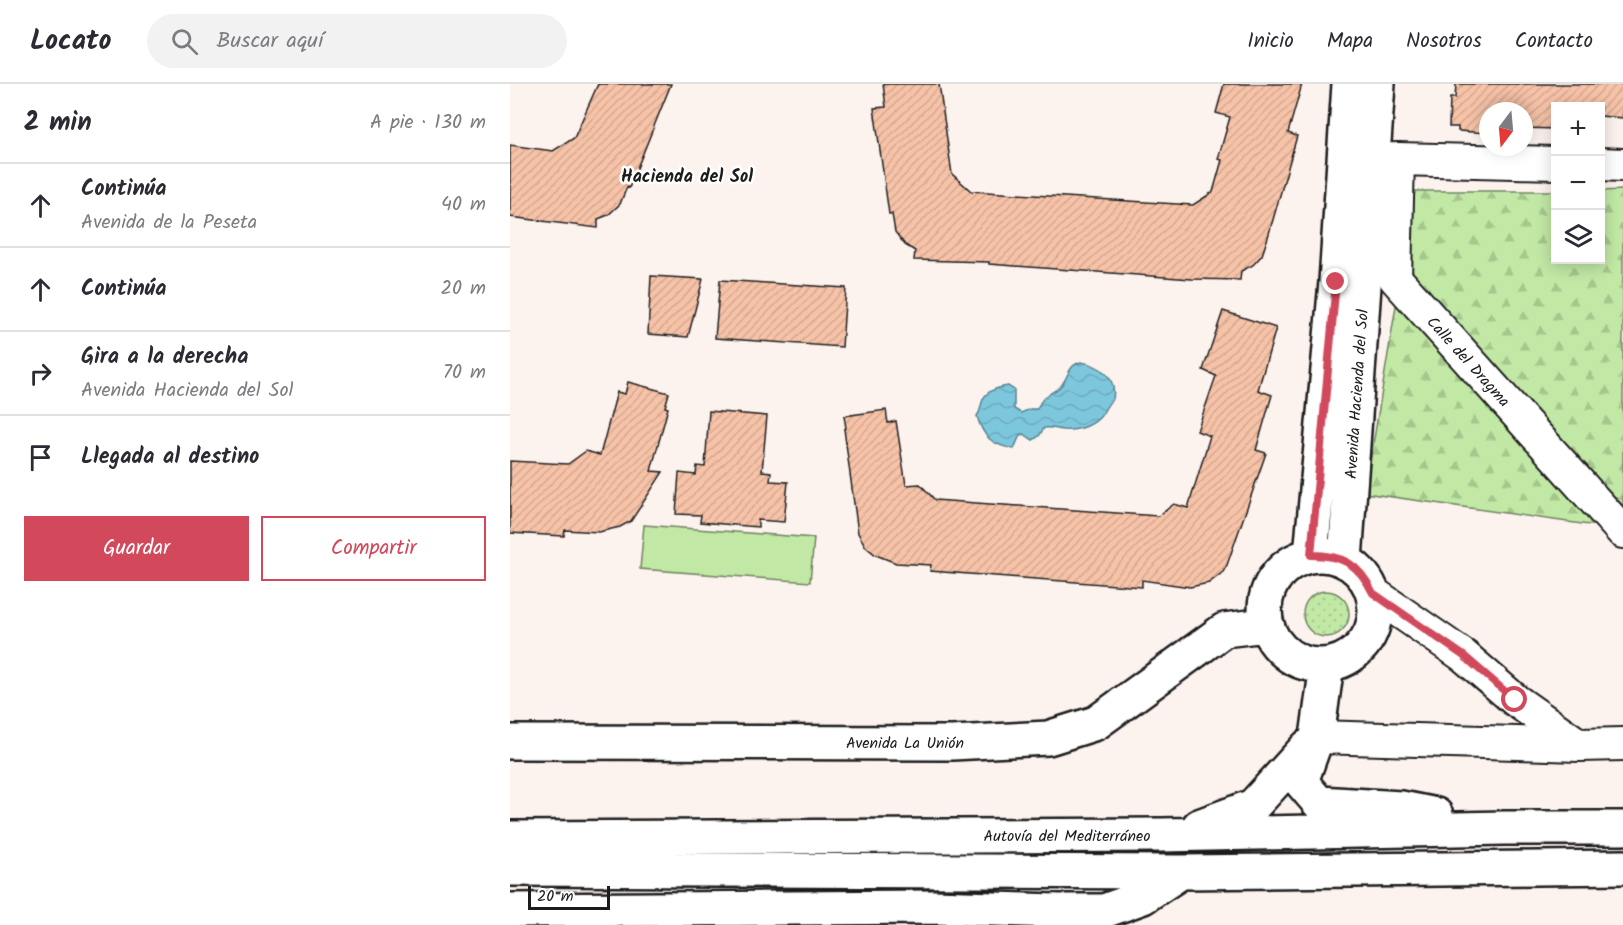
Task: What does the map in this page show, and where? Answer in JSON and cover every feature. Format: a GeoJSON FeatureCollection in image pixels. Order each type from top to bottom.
{"type":"FeatureCollection","features":[{"type":"Feature","properties":{"kind":"main road","name":"Avenida Hacienda del Sol"},"geometry":{"type":"LineString","coordinates":[[1311,555],[1336,282],[1349,84]]}},
{"type":"Feature","properties":{"kind":"main road","name":"Avenida Hacienda del Sol"},"geometry":{"type":"LineString","coordinates":[[1345,560],[1385,160],[1378,84]]}},
{"type":"Feature","properties":{"kind":"main road"},"geometry":{"type":"LineString","coordinates":[[1311,555],[1328,555],[1345,560],[1367,579],[1373,593],[1376,609],[1374,625],[1367,640],[1356,652],[1342,661],[1327,665],[1310,665],[1295,660],[1282,651],[1266,625],[1264,610],[1266,594],[1273,580],[1283,568],[1311,555]]}},
{"type":"Feature","properties":{"kind":"main road","name":"Avenida La Unión"},"geometry":{"type":"LineString","coordinates":[[510,742],[952,743],[1048,738],[1096,723],[1224,630],[1266,625]]}},
{"type":"Feature","properties":{"kind":"main road"},"geometry":{"type":"LineString","coordinates":[[1327,665],[1317,737],[1300,782],[1319,803],[1401,808],[1505,828]]}},
{"type":"Feature","properties":{"kind":"main road"},"geometry":{"type":"LineString","coordinates":[[1162,835],[1210,823],[1253,806],[1317,737]]}},
{"type":"Feature","properties":{"kind":"main road","name":"Autovía del Mediterráneo"},"geometry":{"type":"LineString","coordinates":[[510,838],[1162,835],[1623,828]]}},
{"type":"Feature","properties":{"kind":"main road"},"geometry":{"type":"LineString","coordinates":[[510,869],[1181,872],[1623,867]]}},
{"type":"Feature","properties":{"kind":"main road"},"geometry":{"type":"LineString","coordinates":[[510,910],[934,907],[1054,918],[1104,911],[1143,897],[1181,872]]}},
{"type":"Feature","properties":{"kind":"street"},"geometry":{"type":"LineString","coordinates":[[1385,160],[1551,163]]}},
{"type":"Feature","properties":{"kind":"street","name":"Calle del Dragma"},"geometry":{"type":"LineString","coordinates":[[1385,160],[1395,278],[1623,532]]}},
{"type":"Feature","properties":{"kind":"street"},"geometry":{"type":"LineString","coordinates":[[1605,164],[1623,165]]}},
{"type":"Feature","properties":{"kind":"street"},"geometry":{"type":"LineString","coordinates":[[1373,593],[1464,656],[1515,700],[1579,745]]}},
{"type":"Feature","properties":{"kind":"street"},"geometry":{"type":"LineString","coordinates":[[1317,737],[1579,745],[1623,744]]}},
{"type":"Feature","properties":{"kind":"green space"},"geometry":{"type":"Polygon","coordinates":[[[1623,190],[1623,527],[1589,525],[1365,493],[1415,191],[1551,191],[1551,264],[1605,264],[1605,191],[1623,190]]]}},
{"type":"Feature","properties":{"kind":"green space"},"geometry":{"type":"Polygon","coordinates":[[[644,525],[814,538],[810,582],[640,569],[644,525]]]}},
{"type":"Feature","properties":{"kind":"green space"},"geometry":{"type":"Polygon","coordinates":[[[1326,591],[1342,598],[1349,614],[1342,630],[1326,637],[1310,630],[1303,614],[1310,598],[1326,591]]]}},
{"type":"Feature","properties":{"kind":"water"},"geometry":{"type":"Polygon","coordinates":[[[1081,362],[1101,369],[1110,379],[1114,392],[1113,399],[1095,421],[1073,430],[1044,428],[1033,440],[1024,434],[1020,435],[1014,449],[995,443],[982,430],[977,416],[989,392],[1008,386],[1014,390],[1014,409],[1021,413],[1037,409],[1043,399],[1060,387],[1071,368],[1081,362]]]}},
{"type":"Feature","properties":{"kind":"building"},"geometry":{"type":"Polygon","coordinates":[[[598,84],[671,84],[629,188],[627,187],[620,204],[608,215],[598,219],[598,228],[510,217],[510,145],[553,151],[574,138],[598,84]]]}},
{"type":"Feature","properties":{"kind":"building"},"geometry":{"type":"Polygon","coordinates":[[[883,84],[939,84],[952,174],[971,191],[1193,205],[1213,192],[1222,160],[1218,159],[1230,117],[1216,113],[1224,84],[1302,84],[1288,133],[1297,136],[1268,237],[1262,255],[1253,265],[1241,271],[1240,280],[1192,279],[989,264],[989,262],[914,260],[915,251],[905,245],[895,232],[892,214],[889,214],[874,108],[886,107],[883,84]]]}},
{"type":"Feature","properties":{"kind":"building"},"geometry":{"type":"Polygon","coordinates":[[[1456,84],[1623,84],[1623,118],[1605,116],[1605,102],[1551,102],[1551,129],[1533,128],[1533,102],[1479,102],[1479,132],[1458,131],[1458,127],[1449,127],[1450,98],[1455,98],[1456,84]]]}},
{"type":"Feature","properties":{"kind":"building"},"geometry":{"type":"Polygon","coordinates":[[[651,276],[703,279],[688,337],[648,334],[651,276]]]}},
{"type":"Feature","properties":{"kind":"building"},"geometry":{"type":"Polygon","coordinates":[[[720,280],[846,288],[842,347],[715,338],[720,280]]]}},
{"type":"Feature","properties":{"kind":"building"},"geometry":{"type":"Polygon","coordinates":[[[1223,311],[1276,328],[1258,390],[1272,395],[1256,450],[1266,453],[1227,565],[1223,572],[1209,583],[1190,587],[1142,580],[1142,587],[930,571],[931,565],[896,563],[876,555],[866,547],[858,533],[844,416],[886,410],[888,423],[896,421],[906,485],[920,484],[935,500],[1158,516],[1174,504],[1188,508],[1210,436],[1197,431],[1216,376],[1203,370],[1223,311]]]}},
{"type":"Feature","properties":{"kind":"building"},"geometry":{"type":"Polygon","coordinates":[[[628,382],[669,393],[665,407],[668,408],[651,471],[663,472],[631,521],[620,527],[599,532],[565,530],[564,536],[510,533],[510,461],[568,464],[586,451],[600,455],[617,392],[625,394],[628,382]]]}},
{"type":"Feature","properties":{"kind":"building"},"geometry":{"type":"Polygon","coordinates":[[[709,411],[767,416],[762,471],[771,472],[770,481],[788,482],[784,522],[758,520],[758,527],[700,522],[701,515],[676,514],[679,473],[696,475],[697,466],[705,467],[709,411]]]}},
{"type":"Feature","properties":{"kind":"district","name":"Hacienda del Sol"},"geometry":{"type":"Point","coordinates":[687,176]}},
{"type":"Feature","properties":{"kind":"route"},"geometry":{"type":"LineString","coordinates":[[1336,282],[1311,555],[1328,555],[1345,560],[1357,568],[1367,579],[1373,593],[1464,656],[1515,700]]}}]}
